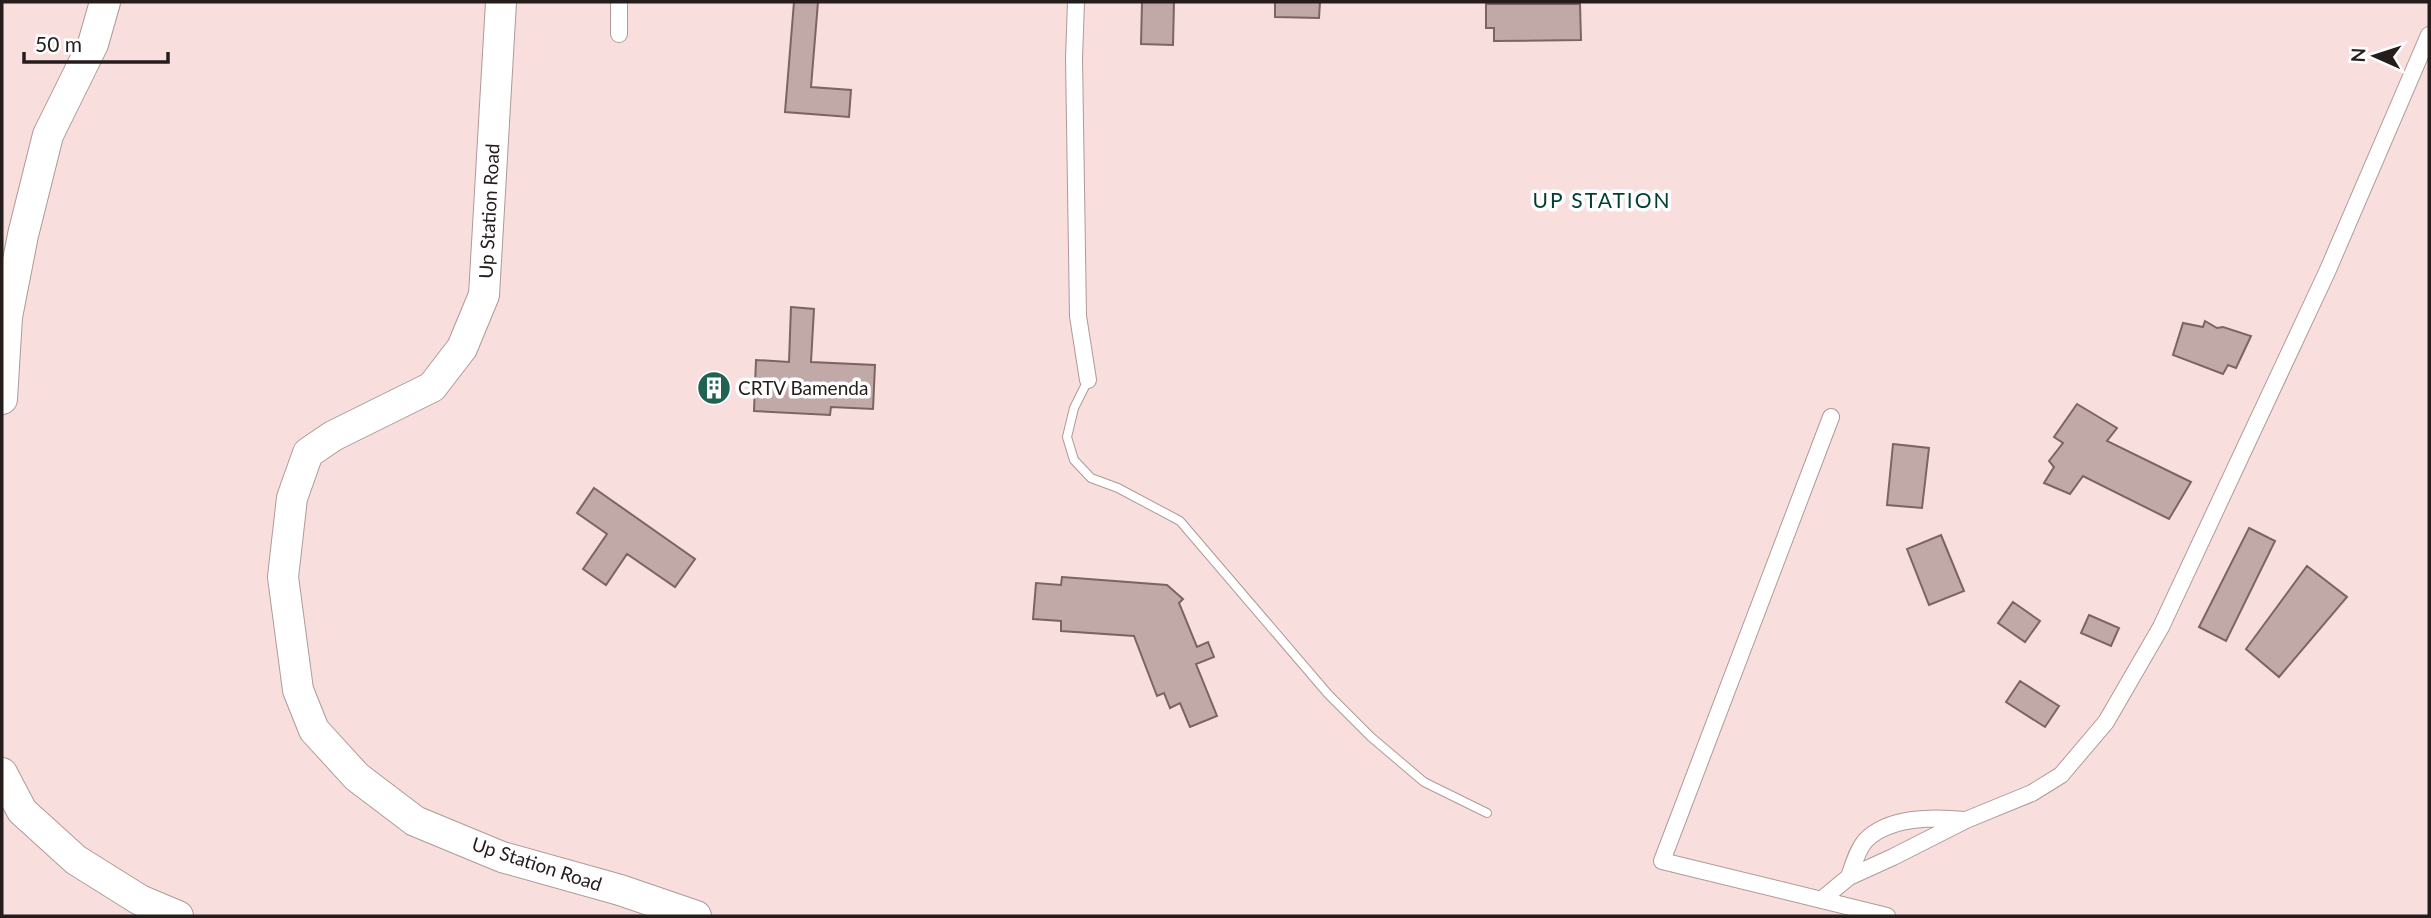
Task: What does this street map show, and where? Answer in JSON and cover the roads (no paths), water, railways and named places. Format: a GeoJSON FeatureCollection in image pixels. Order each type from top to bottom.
{"type":"FeatureCollection","features":[{"type":"Feature","properties":{"kind":"highway"},"geometry":{"type":"LineString","coordinates":[[2,398],[7,317],[23,235],[48,135],[93,44],[105,2]]}},
{"type":"Feature","properties":{"kind":"highway","name":"Up Station Road"},"geometry":{"type":"LineString","coordinates":[[501,2],[484,295],[461,348],[432,387],[333,436],[308,453],[292,498],[283,577],[298,691],[314,730],[357,777],[415,821],[502,857],[620,890],[696,916]]}},
{"type":"Feature","properties":{"kind":"highway"},"geometry":{"type":"LineString","coordinates":[[2,774],[22,811],[76,860],[140,900],[178,916]]}},
{"type":"Feature","properties":{"kind":"street"},"geometry":{"type":"LineString","coordinates":[[619,34],[620,2]]}},
{"type":"Feature","properties":{"kind":"street"},"geometry":{"type":"LineString","coordinates":[[1076,2],[1074,72],[1078,316],[1088,380]]}},
{"type":"Feature","properties":{"kind":"street"},"geometry":{"type":"LineString","coordinates":[[1821,900],[1849,877],[1966,820],[2032,793],[2061,775],[2106,722],[2161,627],[2178,591],[2327,272],[2429,35]]}},
{"type":"Feature","properties":{"kind":"street"},"geometry":{"type":"LineString","coordinates":[[1831,417],[1662,861],[1887,916]]}},
{"type":"Feature","properties":{"kind":"street"},"geometry":{"type":"LineString","coordinates":[[1849,877],[1866,841],[1882,830],[1908,820],[1966,820]]}},
{"type":"Feature","properties":{"kind":"lane"},"geometry":{"type":"LineString","coordinates":[[1088,380],[1074,408],[1067,437],[1074,460],[1091,478],[1118,488],[1180,521],[1328,694],[1371,737],[1424,782],[1487,813]]}},
{"type":"Feature","properties":{"kind":"place","name":"CRTV Bamenda"},"geometry":{"type":"Point","coordinates":[714,388]}},
{"type":"Feature","properties":{"kind":"district","name":"UP STATION"},"geometry":{"type":"Point","coordinates":[1602,201]}}]}
